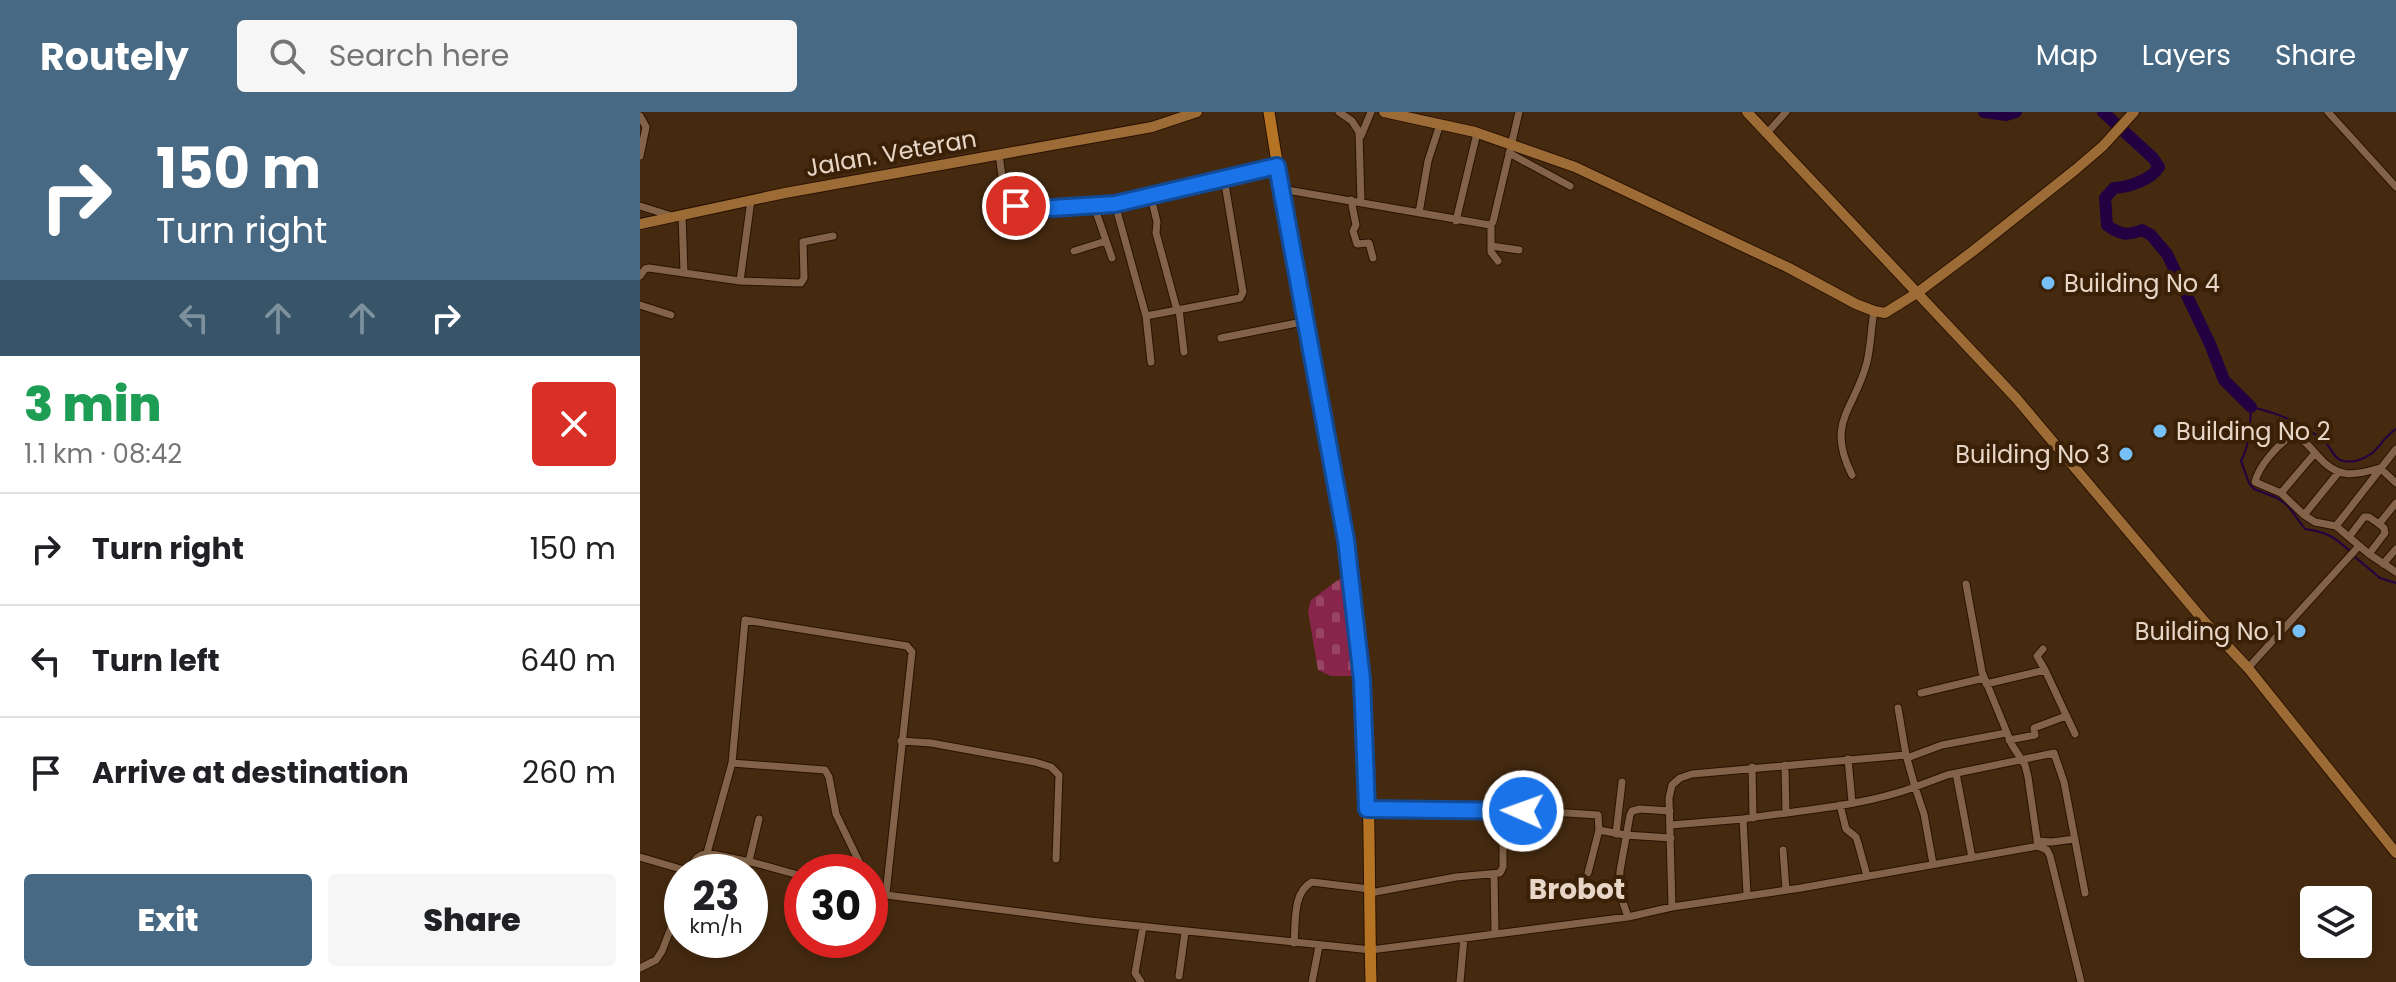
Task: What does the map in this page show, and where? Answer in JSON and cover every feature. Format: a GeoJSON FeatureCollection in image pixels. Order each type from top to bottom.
{"type":"FeatureCollection","features":[{"type":"Feature","properties":{"kind":"main road"},"geometry":{"type":"LineString","coordinates":[[1269,112],[1346,540],[1358,629],[1365,727],[1371,982]]}},
{"type":"Feature","properties":{"kind":"street","name":"Jalan. Veteran"},"geometry":{"type":"LineString","coordinates":[[640,224],[751,200],[1152,127],[1197,112]]}},
{"type":"Feature","properties":{"kind":"street"},"geometry":{"type":"LineString","coordinates":[[1339,112],[1357,127],[1360,137],[1361,202]]}},
{"type":"Feature","properties":{"kind":"street"},"geometry":{"type":"LineString","coordinates":[[1360,137],[1371,112]]}},
{"type":"Feature","properties":{"kind":"street"},"geometry":{"type":"LineString","coordinates":[[1384,112],[1477,133],[1511,148],[1575,167],[1874,311],[1891,311],[1917,293],[2075,170],[2134,112]]}},
{"type":"Feature","properties":{"kind":"street"},"geometry":{"type":"LineString","coordinates":[[1498,261],[1492,255],[1491,224],[1519,112]]}},
{"type":"Feature","properties":{"kind":"street"},"geometry":{"type":"LineString","coordinates":[[1747,112],[2016,398],[2204,621],[2248,668],[2396,853]]}},
{"type":"Feature","properties":{"kind":"street"},"geometry":{"type":"LineString","coordinates":[[1767,133],[1786,112]]}},
{"type":"Feature","properties":{"kind":"street"},"geometry":{"type":"LineString","coordinates":[[2328,112],[2396,187]]}},
{"type":"Feature","properties":{"kind":"street"},"geometry":{"type":"LineString","coordinates":[[640,116],[646,127],[640,156]]}},
{"type":"Feature","properties":{"kind":"street"},"geometry":{"type":"LineString","coordinates":[[1419,213],[1428,161],[1440,124]]}},
{"type":"Feature","properties":{"kind":"street"},"geometry":{"type":"LineString","coordinates":[[1456,221],[1477,133]]}},
{"type":"Feature","properties":{"kind":"street"},"geometry":{"type":"LineString","coordinates":[[1511,148],[1570,186]]}},
{"type":"Feature","properties":{"kind":"street"},"geometry":{"type":"LineString","coordinates":[[999,154],[1002,181],[1014,197],[1012,206],[1041,208],[1115,204],[1277,166]]}},
{"type":"Feature","properties":{"kind":"street"},"geometry":{"type":"LineString","coordinates":[[1146,316],[1243,296],[1224,178]]}},
{"type":"Feature","properties":{"kind":"street"},"geometry":{"type":"LineString","coordinates":[[1281,189],[1486,226],[1491,224]]}},
{"type":"Feature","properties":{"kind":"street"},"geometry":{"type":"LineString","coordinates":[[1151,197],[1157,222],[1156,233],[1178,309],[1184,352]]}},
{"type":"Feature","properties":{"kind":"street"},"geometry":{"type":"LineString","coordinates":[[740,281],[751,200]]}},
{"type":"Feature","properties":{"kind":"street"},"geometry":{"type":"LineString","coordinates":[[1351,200],[1357,244],[1369,243],[1373,258]]}},
{"type":"Feature","properties":{"kind":"street"},"geometry":{"type":"LineString","coordinates":[[1115,204],[1146,316],[1151,362]]}},
{"type":"Feature","properties":{"kind":"street"},"geometry":{"type":"LineString","coordinates":[[640,206],[678,216],[684,272]]}},
{"type":"Feature","properties":{"kind":"street"},"geometry":{"type":"LineString","coordinates":[[1094,206],[1112,258]]}},
{"type":"Feature","properties":{"kind":"street"},"geometry":{"type":"LineString","coordinates":[[640,276],[643,270],[649,268],[740,281],[801,283],[804,278],[803,242],[833,236]]}},
{"type":"Feature","properties":{"kind":"street"},"geometry":{"type":"LineString","coordinates":[[1074,251],[1106,241]]}},
{"type":"Feature","properties":{"kind":"street"},"geometry":{"type":"LineString","coordinates":[[1491,246],[1519,250]]}},
{"type":"Feature","properties":{"kind":"street"},"geometry":{"type":"LineString","coordinates":[[640,305],[671,315]]}},
{"type":"Feature","properties":{"kind":"street"},"geometry":{"type":"LineString","coordinates":[[1852,475],[1842,455],[1841,435],[1845,416],[1867,361],[1874,311]]}},
{"type":"Feature","properties":{"kind":"street"},"geometry":{"type":"LineString","coordinates":[[1221,338],[1307,321]]}},
{"type":"Feature","properties":{"kind":"street"},"geometry":{"type":"LineString","coordinates":[[2380,468],[2358,474],[2338,473],[2308,444],[2292,435],[2259,471],[2255,482],[2281,493],[2315,522],[2336,526],[2396,572]]}},
{"type":"Feature","properties":{"kind":"street"},"geometry":{"type":"LineString","coordinates":[[2336,526],[2396,449]]}},
{"type":"Feature","properties":{"kind":"street"},"geometry":{"type":"LineString","coordinates":[[2281,493],[2315,453]]}},
{"type":"Feature","properties":{"kind":"street"},"geometry":{"type":"LineString","coordinates":[[2380,468],[2396,483]]}},
{"type":"Feature","properties":{"kind":"street"},"geometry":{"type":"LineString","coordinates":[[2304,515],[2338,473]]}},
{"type":"Feature","properties":{"kind":"street"},"geometry":{"type":"LineString","coordinates":[[2379,524],[2396,503]]}},
{"type":"Feature","properties":{"kind":"street"},"geometry":{"type":"LineString","coordinates":[[2349,537],[2364,517],[2369,517],[2384,528],[2385,533],[2369,554]]}},
{"type":"Feature","properties":{"kind":"street"},"geometry":{"type":"LineString","coordinates":[[2248,668],[2359,546]]}},
{"type":"Feature","properties":{"kind":"street"},"geometry":{"type":"LineString","coordinates":[[2383,564],[2396,549]]}},
{"type":"Feature","properties":{"kind":"street"},"geometry":{"type":"LineString","coordinates":[[1966,584],[1974,640],[1985,681],[2028,777],[2038,844],[2050,856],[2081,982]]}},
{"type":"Feature","properties":{"kind":"street"},"geometry":{"type":"LineString","coordinates":[[707,853],[732,763],[743,627],[748,619],[910,648],[888,874]]}},
{"type":"Feature","properties":{"kind":"street"},"geometry":{"type":"LineString","coordinates":[[2154,626],[2170,639],[2204,621]]}},
{"type":"Feature","properties":{"kind":"street"},"geometry":{"type":"LineString","coordinates":[[2043,649],[2036,655],[2075,734]]}},
{"type":"Feature","properties":{"kind":"street"},"geometry":{"type":"LineString","coordinates":[[1921,693],[2045,670]]}},
{"type":"Feature","properties":{"kind":"street"},"geometry":{"type":"LineString","coordinates":[[1898,708],[1933,864]]}},
{"type":"Feature","properties":{"kind":"street"},"geometry":{"type":"LineString","coordinates":[[1672,907],[1670,791],[1680,778],[1752,767],[1907,756],[1942,745],[2035,735],[2034,728],[2066,716]]}},
{"type":"Feature","properties":{"kind":"street"},"geometry":{"type":"LineString","coordinates":[[901,741],[931,743],[1035,762],[1056,770],[1059,775],[1056,859]]}},
{"type":"Feature","properties":{"kind":"street"},"geometry":{"type":"LineString","coordinates":[[1671,825],[1753,818],[1840,805],[1897,794],[1956,773],[2050,752],[2055,754],[2064,782],[2085,893]]}},
{"type":"Feature","properties":{"kind":"street"},"geometry":{"type":"LineString","coordinates":[[1848,759],[1852,802]]}},
{"type":"Feature","properties":{"kind":"street"},"geometry":{"type":"LineString","coordinates":[[732,763],[825,770],[839,823],[855,854]]}},
{"type":"Feature","properties":{"kind":"street"},"geometry":{"type":"LineString","coordinates":[[1785,765],[1786,813]]}},
{"type":"Feature","properties":{"kind":"street"},"geometry":{"type":"LineString","coordinates":[[1752,767],[1753,818]]}},
{"type":"Feature","properties":{"kind":"street"},"geometry":{"type":"LineString","coordinates":[[1956,773],[1972,858]]}},
{"type":"Feature","properties":{"kind":"street"},"geometry":{"type":"LineString","coordinates":[[1616,834],[1622,782]]}},
{"type":"Feature","properties":{"kind":"street"},"geometry":{"type":"LineString","coordinates":[[1840,805],[1846,829],[1856,837],[1867,876]]}},
{"type":"Feature","properties":{"kind":"street"},"geometry":{"type":"LineString","coordinates":[[1367,809],[1503,809],[1598,815],[1599,830],[1588,873]]}},
{"type":"Feature","properties":{"kind":"street"},"geometry":{"type":"LineString","coordinates":[[1294,943],[1299,895],[1305,885],[1312,882],[1370,891],[1500,873],[1503,867],[1503,809]]}},
{"type":"Feature","properties":{"kind":"street"},"geometry":{"type":"LineString","coordinates":[[1628,917],[1619,891],[1630,815],[1635,810],[1670,811]]}},
{"type":"Feature","properties":{"kind":"street"},"geometry":{"type":"LineString","coordinates":[[751,854],[759,819]]}},
{"type":"Feature","properties":{"kind":"street"},"geometry":{"type":"LineString","coordinates":[[1743,819],[1747,894]]}},
{"type":"Feature","properties":{"kind":"street"},"geometry":{"type":"LineString","coordinates":[[1599,830],[1671,838]]}},
{"type":"Feature","properties":{"kind":"street"},"geometry":{"type":"LineString","coordinates":[[888,894],[1185,932],[1371,950],[1628,917],[2075,839]]}},
{"type":"Feature","properties":{"kind":"street"},"geometry":{"type":"LineString","coordinates":[[1783,850],[1786,890]]}},
{"type":"Feature","properties":{"kind":"street"},"geometry":{"type":"LineString","coordinates":[[703,854],[712,854]]}},
{"type":"Feature","properties":{"kind":"street"},"geometry":{"type":"LineString","coordinates":[[640,857],[664,864]]}},
{"type":"Feature","properties":{"kind":"street"},"geometry":{"type":"LineString","coordinates":[[1494,874],[1495,934]]}},
{"type":"Feature","properties":{"kind":"street"},"geometry":{"type":"LineString","coordinates":[[1141,982],[1135,973],[1143,927]]}},
{"type":"Feature","properties":{"kind":"street"},"geometry":{"type":"LineString","coordinates":[[1179,976],[1185,932]]}},
{"type":"Feature","properties":{"kind":"street"},"geometry":{"type":"LineString","coordinates":[[1460,982],[1464,938]]}},
{"type":"Feature","properties":{"kind":"street"},"geometry":{"type":"LineString","coordinates":[[640,968],[656,960],[664,946]]}},
{"type":"Feature","properties":{"kind":"street"},"geometry":{"type":"LineString","coordinates":[[1312,982],[1319,946]]}},
{"type":"Feature","properties":{"kind":"green space"},"geometry":{"type":"Polygon","coordinates":[[[1342,577],[1356,676],[1331,676],[1318,670],[1308,611],[1311,600],[1342,577]]]}},
{"type":"Feature","properties":{"kind":"waterway"},"geometry":{"type":"LineString","coordinates":[[1984,112],[2006,115],[2016,112]]}},
{"type":"Feature","properties":{"kind":"waterway"},"geometry":{"type":"LineString","coordinates":[[2103,112],[2159,167],[2139,182],[2114,188],[2105,198],[2107,225],[2124,234],[2142,230],[2151,235],[2167,254],[2224,380],[2251,407]]}},
{"type":"Feature","properties":{"kind":"waterway"},"geometry":{"type":"LineString","coordinates":[[2351,552],[2330,536],[2305,529],[2288,506],[2254,489],[2249,483],[2241,461],[2248,441],[2251,407],[2281,416],[2307,429],[2324,441],[2340,460],[2345,461],[2366,457],[2396,429]]}},
{"type":"Feature","properties":{"kind":"waterway"},"geometry":{"type":"LineString","coordinates":[[2355,557],[2380,578],[2396,583]]}},
{"type":"Feature","properties":{"kind":"place","name":"Building No 4"},"geometry":{"type":"Point","coordinates":[2048,283]}},
{"type":"Feature","properties":{"kind":"place","name":"Building No 2"},"geometry":{"type":"Point","coordinates":[2160,431]}},
{"type":"Feature","properties":{"kind":"place","name":"Building No 3"},"geometry":{"type":"Point","coordinates":[2126,454]}},
{"type":"Feature","properties":{"kind":"place","name":"Building No 1"},"geometry":{"type":"Point","coordinates":[2299,631]}},
{"type":"Feature","properties":{"kind":"district","name":"Brobot"},"geometry":{"type":"Point","coordinates":[1577,889]}},
{"type":"Feature","properties":{"kind":"route"},"geometry":{"type":"LineString","coordinates":[[1016,206],[1052,208],[1115,204],[1277,166],[1346,540],[1362,680],[1367,809],[1523,811]]}}]}
